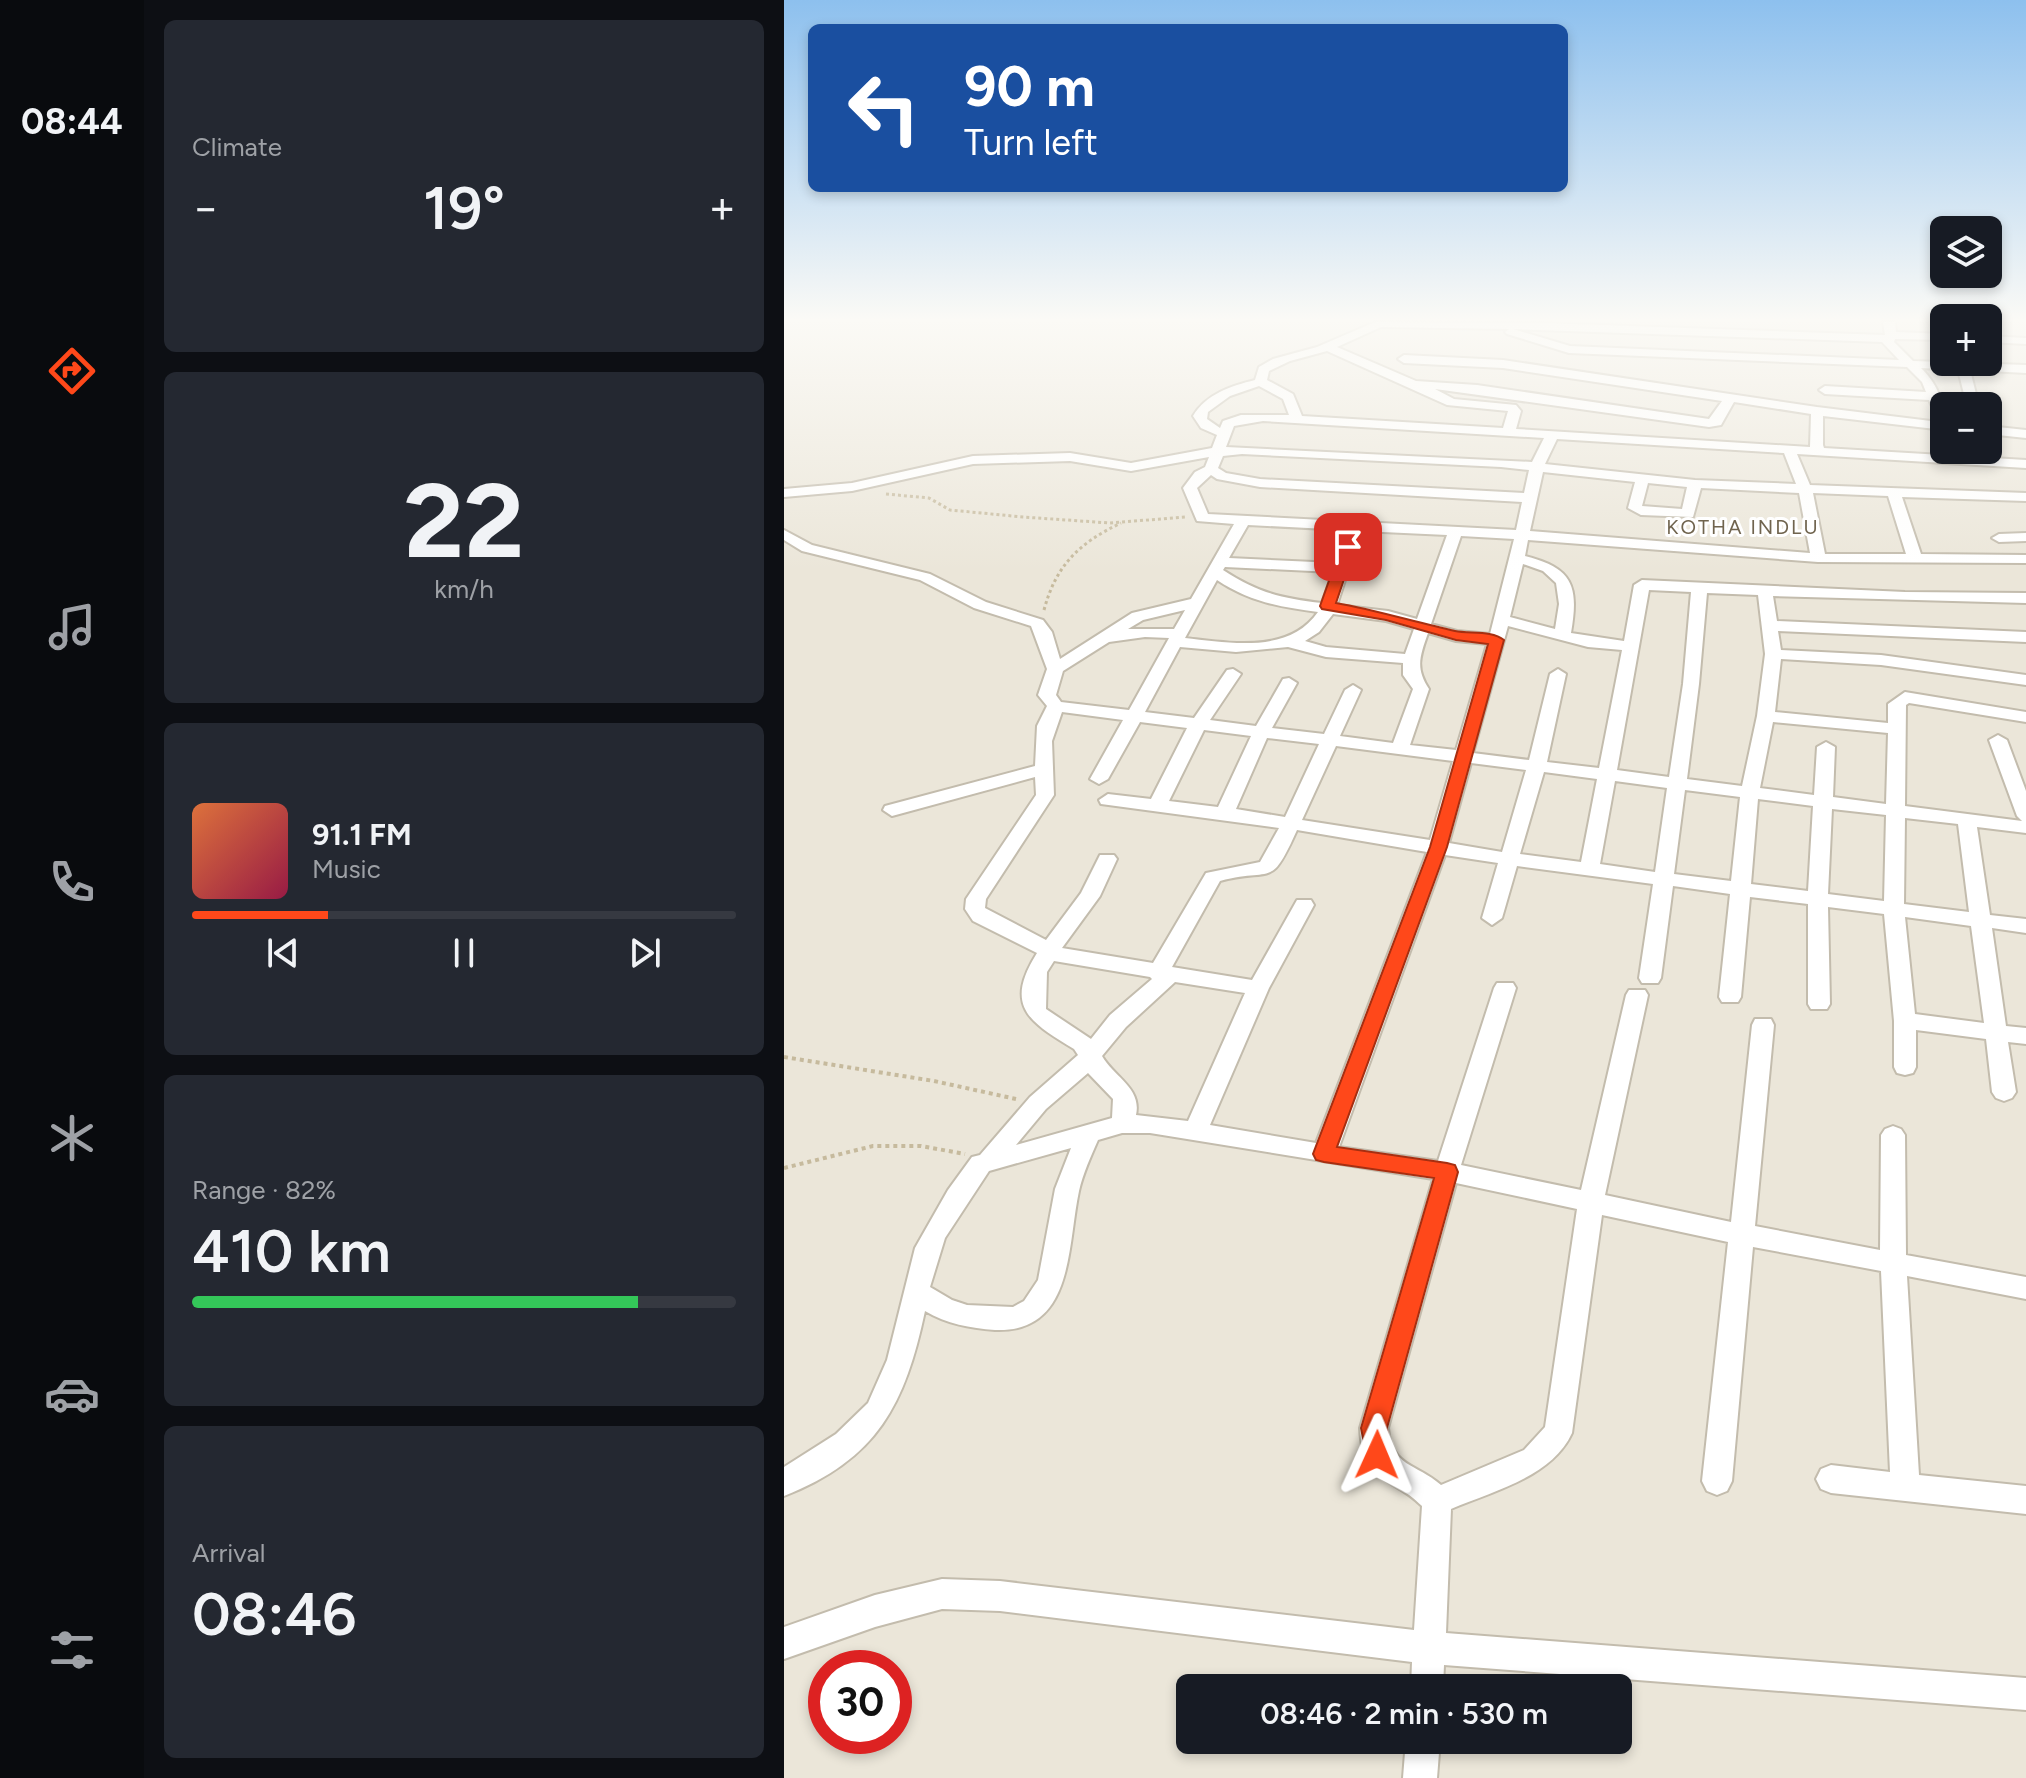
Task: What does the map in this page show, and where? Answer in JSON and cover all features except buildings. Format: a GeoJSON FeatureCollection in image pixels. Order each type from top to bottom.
{"type":"FeatureCollection","features":[{"type":"Feature","properties":{"kind":"street"},"geometry":{"type":"LineString","coordinates":[[1207,405],[1199,416],[1201,421],[1210,429],[1224,432]]}},
{"type":"Feature","properties":{"kind":"street"},"geometry":{"type":"LineString","coordinates":[[1292,405],[1296,418]]}},
{"type":"Feature","properties":{"kind":"street"},"geometry":{"type":"LineString","coordinates":[[1471,405],[1512,408],[1515,411],[1509,431]]}},
{"type":"Feature","properties":{"kind":"street"},"geometry":{"type":"LineString","coordinates":[[1584,405],[1716,422],[1726,405]]}},
{"type":"Feature","properties":{"kind":"street"},"geometry":{"type":"LineString","coordinates":[[1777,405],[1930,424]]}},
{"type":"Feature","properties":{"kind":"street"},"geometry":{"type":"LineString","coordinates":[[1817,411],[1816,445],[1820,452]]}},
{"type":"Feature","properties":{"kind":"street"},"geometry":{"type":"LineString","coordinates":[[2025,464],[1296,418],[1241,419],[1228,424],[1211,469],[1200,475],[1190,488],[1202,518],[1455,532],[1519,546],[1818,558],[2026,559]]}},
{"type":"Feature","properties":{"kind":"street"},"geometry":{"type":"LineString","coordinates":[[1652,441],[1654,434],[1666,429],[1672,418]]}},
{"type":"Feature","properties":{"kind":"street"},"geometry":{"type":"LineString","coordinates":[[2002,431],[2026,434]]}},
{"type":"Feature","properties":{"kind":"street"},"geometry":{"type":"LineString","coordinates":[[1324,1154],[1438,847],[1499,630],[1537,466],[1552,435]]}},
{"type":"Feature","properties":{"kind":"street"},"geometry":{"type":"LineString","coordinates":[[1789,450],[1805,489],[1818,558]]}},
{"type":"Feature","properties":{"kind":"street"},"geometry":{"type":"LineString","coordinates":[[784,493],[852,487],[966,460],[1070,457],[1131,467],[1217,451],[1537,466],[1695,484],[2026,497]]}},
{"type":"Feature","properties":{"kind":"street"},"geometry":{"type":"LineString","coordinates":[[2002,455],[2025,464]]}},
{"type":"Feature","properties":{"kind":"street"},"geometry":{"type":"LineString","coordinates":[[1211,469],[1222,476],[1260,483],[1530,498]]}},
{"type":"Feature","properties":{"kind":"street"},"geometry":{"type":"LineString","coordinates":[[1642,479],[1635,508],[1641,511],[1688,514],[1695,484]]}},
{"type":"Feature","properties":{"kind":"street"},"geometry":{"type":"LineString","coordinates":[[1894,494],[1915,559]]}},
{"type":"Feature","properties":{"kind":"street"},"geometry":{"type":"LineString","coordinates":[[1099,779],[1243,520]]}},
{"type":"Feature","properties":{"kind":"street"},"geometry":{"type":"LineString","coordinates":[[1101,638],[1145,632],[1262,648],[1288,642],[1324,616],[1355,526]]}},
{"type":"Feature","properties":{"kind":"street"},"geometry":{"type":"LineString","coordinates":[[1400,749],[1421,689],[1411,675],[1411,659],[1455,532]]}},
{"type":"Feature","properties":{"kind":"street"},"geometry":{"type":"LineString","coordinates":[[784,534],[807,548],[925,577],[980,605],[1040,626],[1055,669],[1047,695],[1056,706],[1537,764],[1749,795],[2026,827]]}},
{"type":"Feature","properties":{"kind":"street"},"geometry":{"type":"LineString","coordinates":[[1999,538],[2026,537]]}},
{"type":"Feature","properties":{"kind":"street"},"geometry":{"type":"LineString","coordinates":[[1519,546],[1545,564],[1568,589],[1569,603],[1562,635]]}},
{"type":"Feature","properties":{"kind":"street"},"geometry":{"type":"LineString","coordinates":[[1218,567],[1341,568]]}},
{"type":"Feature","properties":{"kind":"street"},"geometry":{"type":"LineString","coordinates":[[1218,567],[1244,591],[1271,601],[1327,606],[1425,625],[1456,636],[1499,630],[1562,635],[1629,646]]}},
{"type":"Feature","properties":{"kind":"street"},"geometry":{"type":"LineString","coordinates":[[1590,868],[1640,587],[2026,598]]}},
{"type":"Feature","properties":{"kind":"street"},"geometry":{"type":"LineString","coordinates":[[1437,1501],[1534,1459],[1558,1433],[1591,1201],[1644,986],[1691,684],[1699,590]]}},
{"type":"Feature","properties":{"kind":"street"},"geometry":{"type":"LineString","coordinates":[[1730,997],[1749,795],[1766,716],[1773,654],[1765,591]]}},
{"type":"Feature","properties":{"kind":"street"},"geometry":{"type":"LineString","coordinates":[[1055,669],[1138,616],[1199,602]]}},
{"type":"Feature","properties":{"kind":"street"},"geometry":{"type":"LineString","coordinates":[[1771,626],[2026,637]]}},
{"type":"Feature","properties":{"kind":"street"},"geometry":{"type":"LineString","coordinates":[[1288,642],[1326,652],[1411,659]]}},
{"type":"Feature","properties":{"kind":"street"},"geometry":{"type":"LineString","coordinates":[[1773,654],[1881,660],[2026,680]]}},
{"type":"Feature","properties":{"kind":"street"},"geometry":{"type":"LineString","coordinates":[[1157,806],[1198,724],[1233,674]]}},
{"type":"Feature","properties":{"kind":"street"},"geometry":{"type":"LineString","coordinates":[[1492,918],[1537,764],[1558,674]]}},
{"type":"Feature","properties":{"kind":"street"},"geometry":{"type":"LineString","coordinates":[[1225,813],[1262,730],[1289,683]]}},
{"type":"Feature","properties":{"kind":"street"},"geometry":{"type":"LineString","coordinates":[[784,1482],[849,1442],[878,1412],[891,1387],[925,1256],[967,1181],[1038,1103],[1090,1056],[1118,1021],[1164,974],[1213,877],[1269,867],[1292,826],[1353,690]]}},
{"type":"Feature","properties":{"kind":"street"},"geometry":{"type":"LineString","coordinates":[[1905,1067],[1905,1021],[1894,909],[1897,704],[1905,697],[2026,717]]}},
{"type":"Feature","properties":{"kind":"street"},"geometry":{"type":"LineString","coordinates":[[1056,706],[1046,726],[1043,741],[1045,795],[976,899],[975,909],[980,916],[1050,951],[1164,974],[1258,988]]}},
{"type":"Feature","properties":{"kind":"street"},"geometry":{"type":"LineString","coordinates":[[1766,716],[1897,729]]}},
{"type":"Feature","properties":{"kind":"street"},"geometry":{"type":"LineString","coordinates":[[1998,740],[2026,816]]}},
{"type":"Feature","properties":{"kind":"street"},"geometry":{"type":"LineString","coordinates":[[1819,1004],[1818,898],[1826,747]]}},
{"type":"Feature","properties":{"kind":"street"},"geometry":{"type":"LineString","coordinates":[[892,810],[1044,769]]}},
{"type":"Feature","properties":{"kind":"street"},"geometry":{"type":"LineString","coordinates":[[1108,800],[1225,813],[1510,859],[1740,886],[2026,926]]}},
{"type":"Feature","properties":{"kind":"street"},"geometry":{"type":"LineString","coordinates":[[1967,820],[2004,1092]]}},
{"type":"Feature","properties":{"kind":"street"},"geometry":{"type":"LineString","coordinates":[[1107,859],[1090,896],[1036,972],[1035,1011],[1043,1020],[1073,1035],[1100,1073],[1124,1096],[1126,1106],[1122,1124]]}},
{"type":"Feature","properties":{"kind":"street"},"geometry":{"type":"LineString","coordinates":[[1195,1132],[1258,988],[1304,905]]}},
{"type":"Feature","properties":{"kind":"street"},"geometry":{"type":"LineString","coordinates":[[1428,1674],[1437,1501],[1430,1491],[1389,1470],[1377,1455],[1373,1443],[1374,1428],[1447,1172],[1505,988]]}},
{"type":"Feature","properties":{"kind":"street"},"geometry":{"type":"LineString","coordinates":[[1905,1021],[2026,1036]]}},
{"type":"Feature","properties":{"kind":"street"},"geometry":{"type":"LineString","coordinates":[[1717,1481],[1763,1025]]}},
{"type":"Feature","properties":{"kind":"street"},"geometry":{"type":"LineString","coordinates":[[985,1161],[1122,1124],[1150,1124],[1447,1172],[1741,1234],[2026,1288]]}},
{"type":"Feature","properties":{"kind":"street"},"geometry":{"type":"LineString","coordinates":[[916,1291],[949,1314],[1008,1319],[1031,1311],[1039,1303],[1050,1280],[1067,1188],[1090,1132]]}},
{"type":"Feature","properties":{"kind":"street"},"geometry":{"type":"LineString","coordinates":[[1893,1135],[1893,1263],[1905,1487]]}},
{"type":"Feature","properties":{"kind":"street"},"geometry":{"type":"LineString","coordinates":[[1831,1479],[2026,1500]]}},
{"type":"Feature","properties":{"kind":"street"},"geometry":{"type":"LineString","coordinates":[[784,1643],[875,1611],[942,1594],[1102,1606],[1430,1648],[2026,1694]]}},
{"type":"Feature","properties":{"kind":"street"},"geometry":{"type":"LineString","coordinates":[[1420,1778],[1422,1754]]}},
{"type":"Feature","properties":{"kind":"path"},"geometry":{"type":"LineString","coordinates":[[874,493],[929,498],[950,510],[1123,522],[1202,518]]}},
{"type":"Feature","properties":{"kind":"path"},"geometry":{"type":"LineString","coordinates":[[1040,626],[1048,591],[1061,562],[1090,539],[1123,522]]}},
{"type":"Feature","properties":{"kind":"path"},"geometry":{"type":"LineString","coordinates":[[784,1057],[934,1081],[1038,1103]]}},
{"type":"Feature","properties":{"kind":"path"},"geometry":{"type":"LineString","coordinates":[[784,1168],[812,1163],[852,1149],[920,1145],[950,1149],[985,1161]]}},
{"type":"Feature","properties":{"kind":"shaded area"},"geometry":{"type":"Polygon","coordinates":[[[784,405],[1930,405],[1930,464],[2002,464],[2002,405],[2026,405],[2026,1778],[784,1778],[784,405]]]}},
{"type":"Feature","properties":{"kind":"district","name":"KOTHA INDLU"},"geometry":{"type":"Point","coordinates":[1743,527]}},
{"type":"Feature","properties":{"kind":"route"},"geometry":{"type":"LineString","coordinates":[[1348,547],[1327,606],[1388,616],[1456,636],[1497,640],[1438,847],[1324,1154],[1447,1172],[1374,1428],[1373,1443],[1377,1455]]}}]}
